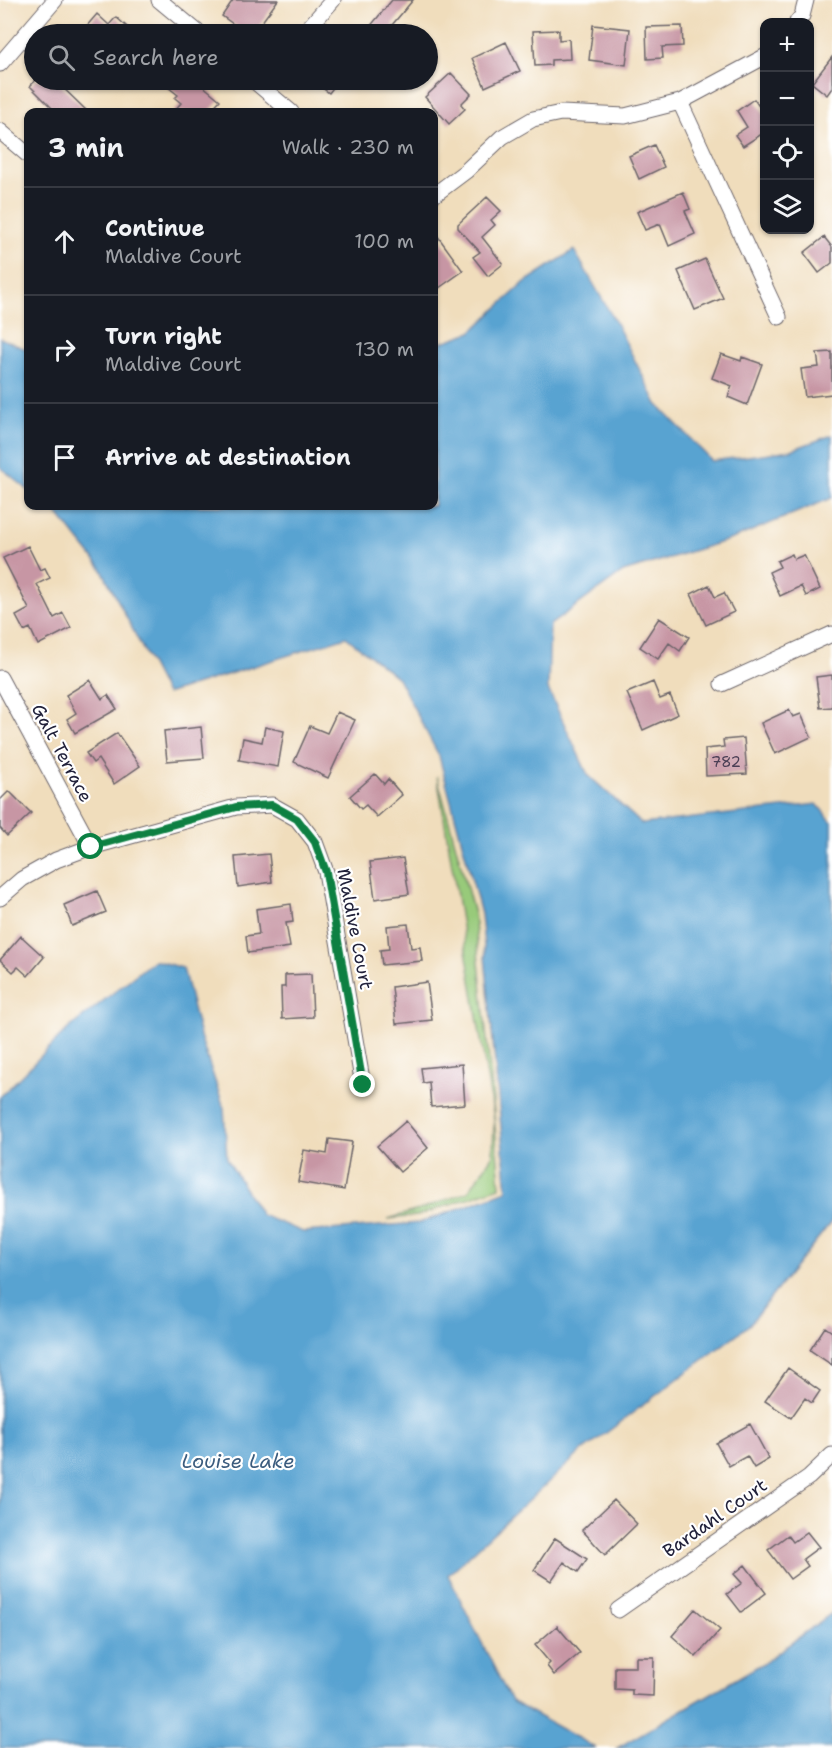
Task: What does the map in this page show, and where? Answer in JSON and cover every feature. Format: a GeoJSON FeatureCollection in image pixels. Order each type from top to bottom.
{"type":"FeatureCollection","features":[{"type":"Feature","properties":{"kind":"street"},"geometry":{"type":"LineString","coordinates":[[34,24],[55,0]]}},
{"type":"Feature","properties":{"kind":"street"},"geometry":{"type":"LineString","coordinates":[[159,0],[188,24]]}},
{"type":"Feature","properties":{"kind":"street"},"geometry":{"type":"LineString","coordinates":[[312,24],[333,0]]}},
{"type":"Feature","properties":{"kind":"street"},"geometry":{"type":"LineString","coordinates":[[800,18],[806,0]]}},
{"type":"Feature","properties":{"kind":"street"},"geometry":{"type":"LineString","coordinates":[[0,64],[24,36]]}},
{"type":"Feature","properties":{"kind":"street"},"geometry":{"type":"LineString","coordinates":[[438,192],[466,171],[502,137],[533,119],[561,112],[625,116],[680,102],[760,60]]}},
{"type":"Feature","properties":{"kind":"street"},"geometry":{"type":"LineString","coordinates":[[269,90],[287,108]]}},
{"type":"Feature","properties":{"kind":"street"},"geometry":{"type":"LineString","coordinates":[[680,102],[779,318]]}},
{"type":"Feature","properties":{"kind":"street"},"geometry":{"type":"LineString","coordinates":[[0,131],[24,152]]}},
{"type":"Feature","properties":{"kind":"street"},"geometry":{"type":"LineString","coordinates":[[722,684],[832,634]]}},
{"type":"Feature","properties":{"kind":"street","name":"Galt Terrace"},"geometry":{"type":"LineString","coordinates":[[0,678],[91,847]]}},
{"type":"Feature","properties":{"kind":"street","name":"Maldive Court"},"geometry":{"type":"LineString","coordinates":[[0,898],[22,879],[56,860],[91,847],[236,807],[272,805],[297,819],[315,842],[326,872],[363,1085]]}},
{"type":"Feature","properties":{"kind":"street","name":"Bardahl Court"},"geometry":{"type":"LineString","coordinates":[[618,1610],[809,1477],[832,1455]]}},
{"type":"Feature","properties":{"kind":"green space"},"geometry":{"type":"Polygon","coordinates":[[[437,776],[474,914],[492,1089],[500,1187],[417,1216],[388,1219],[468,1192],[493,1155],[494,1119],[437,776]]]}},
{"type":"Feature","properties":{"kind":"water","name":"Louise Lake"},"geometry":{"type":"Polygon","coordinates":[[[574,250],[616,323],[657,404],[712,461],[791,450],[832,435],[832,498],[732,539],[623,572],[550,625],[548,689],[588,775],[642,824],[817,804],[832,822],[832,1221],[749,1325],[581,1452],[448,1575],[511,1701],[596,1748],[0,1748],[0,1097],[68,1029],[154,960],[183,968],[200,1036],[224,1108],[227,1159],[261,1215],[303,1232],[419,1223],[507,1191],[481,914],[439,756],[398,678],[346,637],[166,694],[101,568],[53,510],[438,510],[438,344],[471,332],[525,282],[574,250]]]}},
{"type":"Feature","properties":{"kind":"water"},"geometry":{"type":"Polygon","coordinates":[[[0,338],[24,348],[24,487],[0,467],[0,338]]]}},
{"type":"Feature","properties":{"kind":"water"},"geometry":{"type":"Polygon","coordinates":[[[832,1613],[832,1748],[617,1748],[765,1662],[832,1613]]]}},
{"type":"Feature","properties":{"kind":"building"},"geometry":{"type":"Polygon","coordinates":[[[233,0],[278,0],[260,24],[233,24],[222,16],[233,0]]]}},
{"type":"Feature","properties":{"kind":"building"},"geometry":{"type":"Polygon","coordinates":[[[392,0],[413,0],[393,24],[372,24],[392,0]]]}},
{"type":"Feature","properties":{"kind":"building"},"geometry":{"type":"Polygon","coordinates":[[[97,14],[108,24],[88,24],[97,14]]]}},
{"type":"Feature","properties":{"kind":"building"},"geometry":{"type":"Polygon","coordinates":[[[116,17],[124,24],[110,24],[116,17]]]}},
{"type":"Feature","properties":{"kind":"building"},"geometry":{"type":"Polygon","coordinates":[[[593,25],[630,29],[626,65],[589,60],[593,25]]]}},
{"type":"Feature","properties":{"kind":"building"},"geometry":{"type":"Polygon","coordinates":[[[682,26],[683,46],[662,47],[663,58],[647,59],[646,27],[682,26]]]}},
{"type":"Feature","properties":{"kind":"building"},"geometry":{"type":"Polygon","coordinates":[[[559,30],[559,40],[569,39],[570,59],[551,60],[551,65],[535,66],[533,31],[559,30]]]}},
{"type":"Feature","properties":{"kind":"building"},"geometry":{"type":"Polygon","coordinates":[[[506,42],[520,71],[485,87],[472,58],[506,42]]]}},
{"type":"Feature","properties":{"kind":"building"},"geometry":{"type":"Polygon","coordinates":[[[832,57],[832,88],[827,95],[814,85],[814,80],[832,57]]]}},
{"type":"Feature","properties":{"kind":"building"},"geometry":{"type":"Polygon","coordinates":[[[451,73],[471,94],[461,104],[465,109],[449,124],[438,112],[438,108],[435,108],[425,97],[433,90],[438,90],[438,85],[451,73]]]}},
{"type":"Feature","properties":{"kind":"building"},"geometry":{"type":"Polygon","coordinates":[[[34,90],[65,90],[84,108],[52,108],[34,90]]]}},
{"type":"Feature","properties":{"kind":"building"},"geometry":{"type":"Polygon","coordinates":[[[172,90],[208,90],[220,100],[213,108],[177,108],[181,103],[175,98],[178,95],[172,90]]]}},
{"type":"Feature","properties":{"kind":"building"},"geometry":{"type":"Polygon","coordinates":[[[754,99],[760,108],[760,135],[743,146],[735,135],[747,127],[737,111],[754,99]]]}},
{"type":"Feature","properties":{"kind":"building"},"geometry":{"type":"Polygon","coordinates":[[[654,145],[664,167],[639,179],[629,156],[654,145]]]}},
{"type":"Feature","properties":{"kind":"building"},"geometry":{"type":"Polygon","coordinates":[[[683,192],[690,209],[685,211],[695,234],[669,246],[660,224],[645,230],[637,212],[683,192]]]}},
{"type":"Feature","properties":{"kind":"building"},"geometry":{"type":"Polygon","coordinates":[[[487,197],[501,211],[491,220],[495,225],[482,237],[503,264],[488,276],[473,257],[480,252],[458,228],[458,224],[487,197]]]}},
{"type":"Feature","properties":{"kind":"building"},"geometry":{"type":"Polygon","coordinates":[[[438,237],[463,271],[439,288],[438,286],[438,237]]]}},
{"type":"Feature","properties":{"kind":"building"},"geometry":{"type":"Polygon","coordinates":[[[824,237],[832,247],[832,263],[819,273],[804,253],[824,237]]]}},
{"type":"Feature","properties":{"kind":"building"},"geometry":{"type":"Polygon","coordinates":[[[705,259],[723,298],[695,310],[678,271],[705,259]]]}},
{"type":"Feature","properties":{"kind":"building"},"geometry":{"type":"Polygon","coordinates":[[[832,352],[832,394],[805,397],[801,369],[819,367],[817,353],[832,352]]]}},
{"type":"Feature","properties":{"kind":"building"},"geometry":{"type":"Polygon","coordinates":[[[721,354],[741,361],[742,357],[762,364],[747,405],[728,397],[732,386],[712,378],[721,354]]]}},
{"type":"Feature","properties":{"kind":"building"},"geometry":{"type":"Polygon","coordinates":[[[28,546],[40,570],[45,568],[50,578],[37,584],[54,618],[63,613],[71,628],[38,645],[30,628],[24,631],[16,616],[29,609],[3,558],[28,546]]]}},
{"type":"Feature","properties":{"kind":"building"},"geometry":{"type":"Polygon","coordinates":[[[792,554],[794,559],[804,555],[820,589],[806,596],[801,586],[780,596],[769,572],[780,567],[777,561],[792,554]]]}},
{"type":"Feature","properties":{"kind":"building"},"geometry":{"type":"Polygon","coordinates":[[[709,585],[715,597],[724,593],[734,612],[706,625],[691,594],[709,585]]]}},
{"type":"Feature","properties":{"kind":"building"},"geometry":{"type":"Polygon","coordinates":[[[659,618],[689,637],[680,651],[669,643],[658,659],[640,647],[659,618]]]}},
{"type":"Feature","properties":{"kind":"building"},"geometry":{"type":"Polygon","coordinates":[[[832,675],[832,707],[820,708],[816,677],[832,675]]]}},
{"type":"Feature","properties":{"kind":"building"},"geometry":{"type":"Polygon","coordinates":[[[90,680],[102,699],[108,695],[117,709],[75,733],[67,719],[76,713],[66,695],[90,680]]]}},
{"type":"Feature","properties":{"kind":"building"},"geometry":{"type":"Polygon","coordinates":[[[653,682],[660,699],[670,695],[678,714],[643,730],[627,693],[653,682]]]}},
{"type":"Feature","properties":{"kind":"building"},"geometry":{"type":"Polygon","coordinates":[[[789,710],[793,717],[801,714],[811,737],[775,754],[761,723],[789,710]]]}},
{"type":"Feature","properties":{"kind":"building"},"geometry":{"type":"Polygon","coordinates":[[[337,712],[355,720],[328,778],[294,762],[310,726],[327,733],[337,712]]]}},
{"type":"Feature","properties":{"kind":"building"},"geometry":{"type":"Polygon","coordinates":[[[201,727],[204,758],[167,761],[164,731],[201,727]]]}},
{"type":"Feature","properties":{"kind":"building"},"geometry":{"type":"Polygon","coordinates":[[[265,727],[284,731],[278,767],[239,760],[243,738],[262,742],[265,727]]]}},
{"type":"Feature","properties":{"kind":"building"},"geometry":{"type":"Polygon","coordinates":[[[117,733],[140,766],[114,784],[98,759],[93,763],[86,753],[117,733]]]}},
{"type":"Feature","properties":{"kind":"building"},"geometry":{"type":"Polygon","coordinates":[[[744,738],[747,774],[706,776],[705,749],[724,747],[723,740],[744,738]]]}},
{"type":"Feature","properties":{"kind":"building"},"geometry":{"type":"Polygon","coordinates":[[[375,774],[384,784],[388,779],[402,795],[377,817],[366,805],[361,809],[350,796],[375,774]]]}},
{"type":"Feature","properties":{"kind":"building"},"geometry":{"type":"Polygon","coordinates":[[[9,791],[31,813],[7,836],[0,828],[0,800],[9,791]]]}},
{"type":"Feature","properties":{"kind":"building"},"geometry":{"type":"Polygon","coordinates":[[[269,854],[272,882],[238,887],[235,857],[269,854]]]}},
{"type":"Feature","properties":{"kind":"building"},"geometry":{"type":"Polygon","coordinates":[[[403,858],[409,894],[375,899],[370,862],[403,858]]]}},
{"type":"Feature","properties":{"kind":"building"},"geometry":{"type":"Polygon","coordinates":[[[97,891],[106,912],[72,926],[64,905],[97,891]]]}},
{"type":"Feature","properties":{"kind":"building"},"geometry":{"type":"Polygon","coordinates":[[[291,904],[293,922],[286,923],[290,947],[248,953],[246,936],[259,934],[256,909],[291,904]]]}},
{"type":"Feature","properties":{"kind":"building"},"geometry":{"type":"Polygon","coordinates":[[[408,924],[411,948],[420,947],[422,961],[382,965],[380,950],[389,949],[387,926],[408,924]]]}},
{"type":"Feature","properties":{"kind":"building"},"geometry":{"type":"Polygon","coordinates":[[[21,936],[44,957],[28,976],[18,967],[13,972],[0,960],[21,936]]]}},
{"type":"Feature","properties":{"kind":"building"},"geometry":{"type":"Polygon","coordinates":[[[311,974],[313,1017],[282,1019],[281,987],[285,987],[285,975],[311,974]]]}},
{"type":"Feature","properties":{"kind":"building"},"geometry":{"type":"Polygon","coordinates":[[[427,982],[432,1020],[396,1024],[392,987],[427,982]]]}},
{"type":"Feature","properties":{"kind":"building"},"geometry":{"type":"Polygon","coordinates":[[[462,1064],[465,1104],[431,1107],[429,1082],[423,1083],[421,1068],[462,1064]]]}},
{"type":"Feature","properties":{"kind":"building"},"geometry":{"type":"Polygon","coordinates":[[[406,1121],[428,1148],[400,1172],[377,1146],[406,1121]]]}},
{"type":"Feature","properties":{"kind":"building"},"geometry":{"type":"Polygon","coordinates":[[[329,1139],[352,1142],[344,1190],[298,1182],[304,1150],[327,1154],[329,1139]]]}},
{"type":"Feature","properties":{"kind":"building"},"geometry":{"type":"Polygon","coordinates":[[[825,1327],[832,1332],[832,1365],[810,1350],[825,1327]]]}},
{"type":"Feature","properties":{"kind":"building"},"geometry":{"type":"Polygon","coordinates":[[[788,1368],[820,1391],[812,1403],[805,1398],[791,1418],[765,1401],[788,1368]]]}},
{"type":"Feature","properties":{"kind":"building"},"geometry":{"type":"Polygon","coordinates":[[[750,1424],[769,1459],[754,1468],[747,1456],[729,1466],[716,1443],[750,1424]]]}},
{"type":"Feature","properties":{"kind":"building"},"geometry":{"type":"Polygon","coordinates":[[[614,1500],[637,1524],[605,1555],[582,1530],[614,1500]]]}},
{"type":"Feature","properties":{"kind":"building"},"geometry":{"type":"Polygon","coordinates":[[[807,1532],[819,1547],[803,1559],[808,1566],[790,1579],[768,1550],[788,1535],[793,1542],[807,1532]]]}},
{"type":"Feature","properties":{"kind":"building"},"geometry":{"type":"Polygon","coordinates":[[[555,1538],[587,1559],[578,1572],[564,1562],[551,1581],[534,1570],[555,1538]]]}},
{"type":"Feature","properties":{"kind":"building"},"geometry":{"type":"Polygon","coordinates":[[[745,1565],[766,1593],[741,1612],[727,1594],[742,1583],[734,1574],[745,1565]]]}},
{"type":"Feature","properties":{"kind":"building"},"geometry":{"type":"Polygon","coordinates":[[[695,1609],[720,1630],[696,1657],[672,1636],[695,1609]]]}},
{"type":"Feature","properties":{"kind":"building"},"geometry":{"type":"Polygon","coordinates":[[[557,1626],[580,1653],[554,1675],[547,1666],[550,1663],[535,1645],[557,1626]]]}},
{"type":"Feature","properties":{"kind":"building"},"geometry":{"type":"Polygon","coordinates":[[[636,1657],[654,1657],[653,1696],[632,1695],[632,1690],[615,1689],[615,1667],[636,1667],[636,1657]]]}},
{"type":"Feature","properties":{"kind":"route"},"geometry":{"type":"LineString","coordinates":[[91,847],[236,807],[272,805],[297,819],[315,842],[326,872],[363,1085]]}}]}
